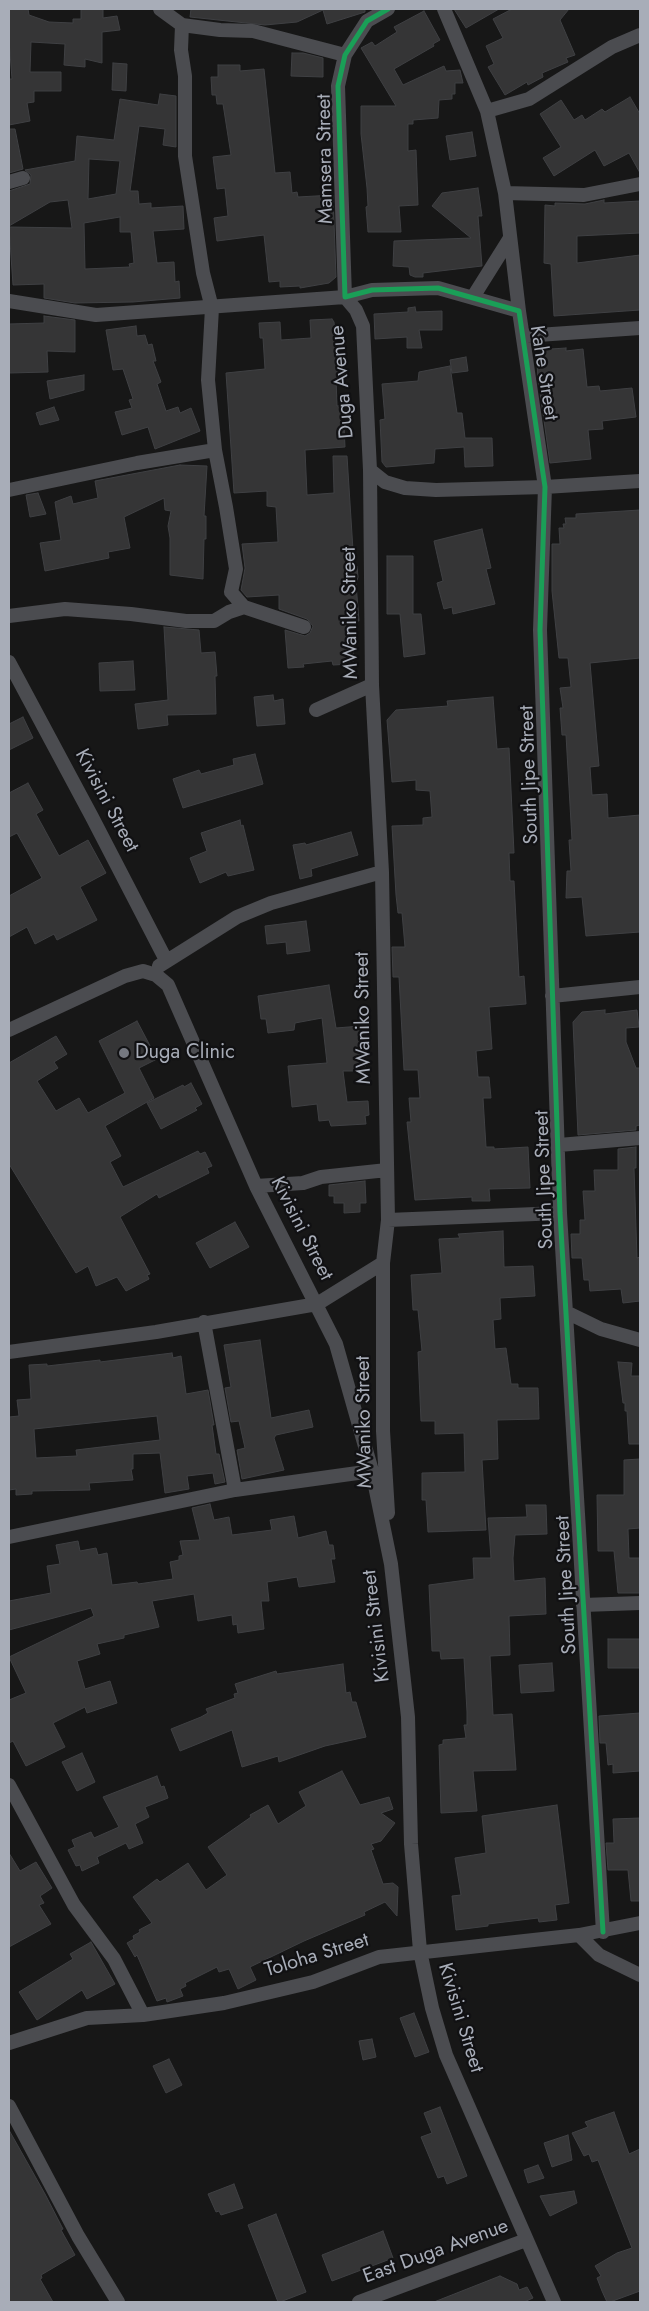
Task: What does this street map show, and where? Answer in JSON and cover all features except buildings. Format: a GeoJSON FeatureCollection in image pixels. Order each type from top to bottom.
{"type":"FeatureCollection","features":[{"type":"Feature","properties":{"kind":"street"},"geometry":{"type":"LineString","coordinates":[[160,9],[182,25],[220,30],[253,31],[346,55]]}},
{"type":"Feature","properties":{"kind":"street","name":"Mamsera Street"},"geometry":{"type":"LineString","coordinates":[[345,297],[338,86],[346,55],[367,21],[388,9]]}},
{"type":"Feature","properties":{"kind":"street","name":"Kahe Street"},"geometry":{"type":"LineString","coordinates":[[444,9],[487,111],[505,193],[519,311],[546,487]]}},
{"type":"Feature","properties":{"kind":"street"},"geometry":{"type":"LineString","coordinates":[[182,25],[181,50],[185,76],[185,156],[203,273],[212,308],[208,380],[215,450],[236,569],[231,592],[244,607],[304,626]]}},
{"type":"Feature","properties":{"kind":"street"},"geometry":{"type":"LineString","coordinates":[[487,111],[529,99],[612,47],[640,34]]}},
{"type":"Feature","properties":{"kind":"street"},"geometry":{"type":"LineString","coordinates":[[9,182],[23,178]]}},
{"type":"Feature","properties":{"kind":"street"},"geometry":{"type":"LineString","coordinates":[[505,193],[584,195],[640,184]]}},
{"type":"Feature","properties":{"kind":"street"},"geometry":{"type":"LineString","coordinates":[[473,297],[510,238]]}},
{"type":"Feature","properties":{"kind":"street","name":"Kahe Street"},"geometry":{"type":"LineString","coordinates":[[345,297],[372,290],[438,288],[519,311]]}},
{"type":"Feature","properties":{"kind":"street","name":"Duga Avenue"},"geometry":{"type":"LineString","coordinates":[[9,301],[96,315],[345,297],[356,310],[362,326],[370,470]]}},
{"type":"Feature","properties":{"kind":"street"},"geometry":{"type":"LineString","coordinates":[[523,336],[640,328]]}},
{"type":"Feature","properties":{"kind":"street"},"geometry":{"type":"LineString","coordinates":[[9,490],[137,463],[215,450]]}},
{"type":"Feature","properties":{"kind":"street"},"geometry":{"type":"LineString","coordinates":[[370,470],[385,482],[405,488],[436,490],[546,487],[640,481]]}},
{"type":"Feature","properties":{"kind":"street","name":"MWaniko Street"},"geometry":{"type":"LineString","coordinates":[[370,470],[372,685],[382,872],[388,1220],[383,1263],[383,1431],[391,1564]]}},
{"type":"Feature","properties":{"kind":"street","name":"South Jipe Street"},"geometry":{"type":"LineString","coordinates":[[546,487],[540,630],[560,1213],[603,1932]]}},
{"type":"Feature","properties":{"kind":"street"},"geometry":{"type":"LineString","coordinates":[[9,616],[65,609],[131,614],[186,621],[214,620],[244,607]]}},
{"type":"Feature","properties":{"kind":"street","name":"Kivisini Street"},"geometry":{"type":"LineString","coordinates":[[9,662],[92,816],[166,960]]}},
{"type":"Feature","properties":{"kind":"street"},"geometry":{"type":"LineString","coordinates":[[316,710],[372,685]]}},
{"type":"Feature","properties":{"kind":"street"},"geometry":{"type":"LineString","coordinates":[[9,1030],[125,976],[143,971],[149,973],[166,960],[237,917],[270,903],[382,872]]}},
{"type":"Feature","properties":{"kind":"street","name":"Kivisini Street"},"geometry":{"type":"LineString","coordinates":[[149,973],[156,975],[168,985],[256,1186],[336,1344],[372,1471],[391,1564],[408,1716],[411,1844],[420,1951],[432,2008],[446,2055],[554,2302]]}},
{"type":"Feature","properties":{"kind":"street"},"geometry":{"type":"LineString","coordinates":[[552,996],[640,987]]}},
{"type":"Feature","properties":{"kind":"street"},"geometry":{"type":"LineString","coordinates":[[559,1145],[640,1138]]}},
{"type":"Feature","properties":{"kind":"street"},"geometry":{"type":"LineString","coordinates":[[256,1186],[303,1184],[321,1177],[387,1170]]}},
{"type":"Feature","properties":{"kind":"street"},"geometry":{"type":"LineString","coordinates":[[388,1220],[560,1213]]}},
{"type":"Feature","properties":{"kind":"street"},"geometry":{"type":"LineString","coordinates":[[9,1352],[156,1332],[204,1322],[317,1304],[383,1263]]}},
{"type":"Feature","properties":{"kind":"street"},"geometry":{"type":"LineString","coordinates":[[566,1312],[601,1329],[640,1340]]}},
{"type":"Feature","properties":{"kind":"street"},"geometry":{"type":"LineString","coordinates":[[204,1322],[235,1490]]}},
{"type":"Feature","properties":{"kind":"street"},"geometry":{"type":"LineString","coordinates":[[9,1536],[235,1490],[372,1471]]}},
{"type":"Feature","properties":{"kind":"street"},"geometry":{"type":"LineString","coordinates":[[584,1605],[640,1603]]}},
{"type":"Feature","properties":{"kind":"street"},"geometry":{"type":"LineString","coordinates":[[9,1785],[74,1905],[114,1958],[144,2015]]}},
{"type":"Feature","properties":{"kind":"street","name":"Toloha Street"},"geometry":{"type":"LineString","coordinates":[[9,2044],[87,2018],[144,2015],[224,2003],[304,1984],[379,1957],[603,1932],[640,1923]]}},
{"type":"Feature","properties":{"kind":"street"},"geometry":{"type":"LineString","coordinates":[[579,1935],[599,1955],[640,1975]]}},
{"type":"Feature","properties":{"kind":"street"},"geometry":{"type":"LineString","coordinates":[[9,2106],[78,2236],[118,2302]]}},
{"type":"Feature","properties":{"kind":"street","name":"East Duga Avenue"},"geometry":{"type":"LineString","coordinates":[[359,2302],[526,2240]]}},
{"type":"Feature","properties":{"kind":"cycle path"},"geometry":{"type":"LineString","coordinates":[[388,9],[367,21],[345,55],[338,86],[345,297],[372,290],[438,288],[519,311],[545,487],[540,630],[560,1213],[603,1932]]}},
{"type":"Feature","properties":{"kind":"place","name":"Duga Clinic"},"geometry":{"type":"Point","coordinates":[124,1053]}}]}
